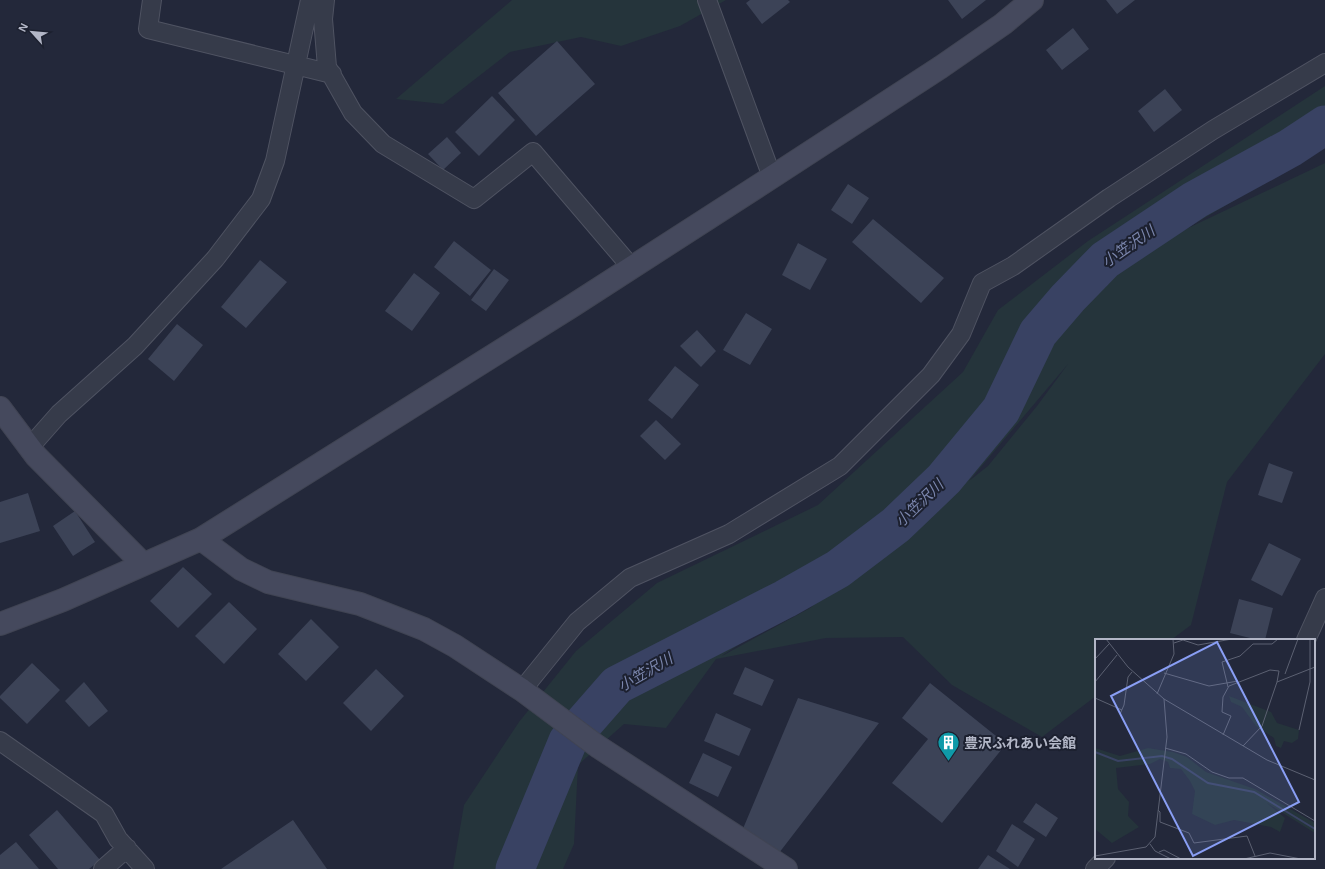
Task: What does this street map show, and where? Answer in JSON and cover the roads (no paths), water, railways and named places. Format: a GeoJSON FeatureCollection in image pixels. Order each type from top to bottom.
{"type":"FeatureCollection","features":[{"type":"Feature","properties":{"kind":"street"},"geometry":{"type":"LineString","coordinates":[[152,0],[148,29],[332,74]]}},
{"type":"Feature","properties":{"kind":"street"},"geometry":{"type":"LineString","coordinates":[[29,448],[59,414],[135,346],[215,259],[261,199],[275,161],[310,0]]}},
{"type":"Feature","properties":{"kind":"street"},"geometry":{"type":"LineString","coordinates":[[325,0],[323,19],[328,67],[352,113],[383,144],[474,199],[533,152],[632,268]]}},
{"type":"Feature","properties":{"kind":"street"},"geometry":{"type":"LineString","coordinates":[[707,0],[772,177]]}},
{"type":"Feature","properties":{"kind":"street"},"geometry":{"type":"LineString","coordinates":[[0,624],[63,600],[201,539],[632,268],[940,67],[1003,24],[1032,0]]}},
{"type":"Feature","properties":{"kind":"street"},"geometry":{"type":"LineString","coordinates":[[522,690],[577,622],[630,578],[729,534],[840,466],[931,375],[961,334],[982,283],[1014,266],[1109,198],[1213,130],[1325,63]]}},
{"type":"Feature","properties":{"kind":"street"},"geometry":{"type":"LineString","coordinates":[[0,408],[36,456],[143,564]]}},
{"type":"Feature","properties":{"kind":"street"},"geometry":{"type":"LineString","coordinates":[[201,539],[241,569],[268,582],[360,604],[424,629],[455,646],[522,690],[596,746],[786,869]]}},
{"type":"Feature","properties":{"kind":"street"},"geometry":{"type":"LineString","coordinates":[[1306,639],[1325,598]]}},
{"type":"Feature","properties":{"kind":"street"},"geometry":{"type":"LineString","coordinates":[[0,741],[104,814],[118,839],[145,869]]}},
{"type":"Feature","properties":{"kind":"street"},"geometry":{"type":"LineString","coordinates":[[103,869],[127,848]]}},
{"type":"Feature","properties":{"kind":"street"},"geometry":{"type":"LineString","coordinates":[[1095,869],[1105,859]]}},
{"type":"Feature","properties":{"kind":"waterway","name":"小笠沢川"},"geometry":{"type":"LineString","coordinates":[[515,869],[568,741],[617,685],[785,599],[838,569],[896,525],[944,479],[1001,410],[1038,333],[1068,298],[1105,260],[1195,200],[1290,148],[1325,125]]}},
{"type":"Feature","properties":{"kind":"place","name":"豊沢ふれあい会館"},"geometry":{"type":"Point","coordinates":[949,762]}}]}
